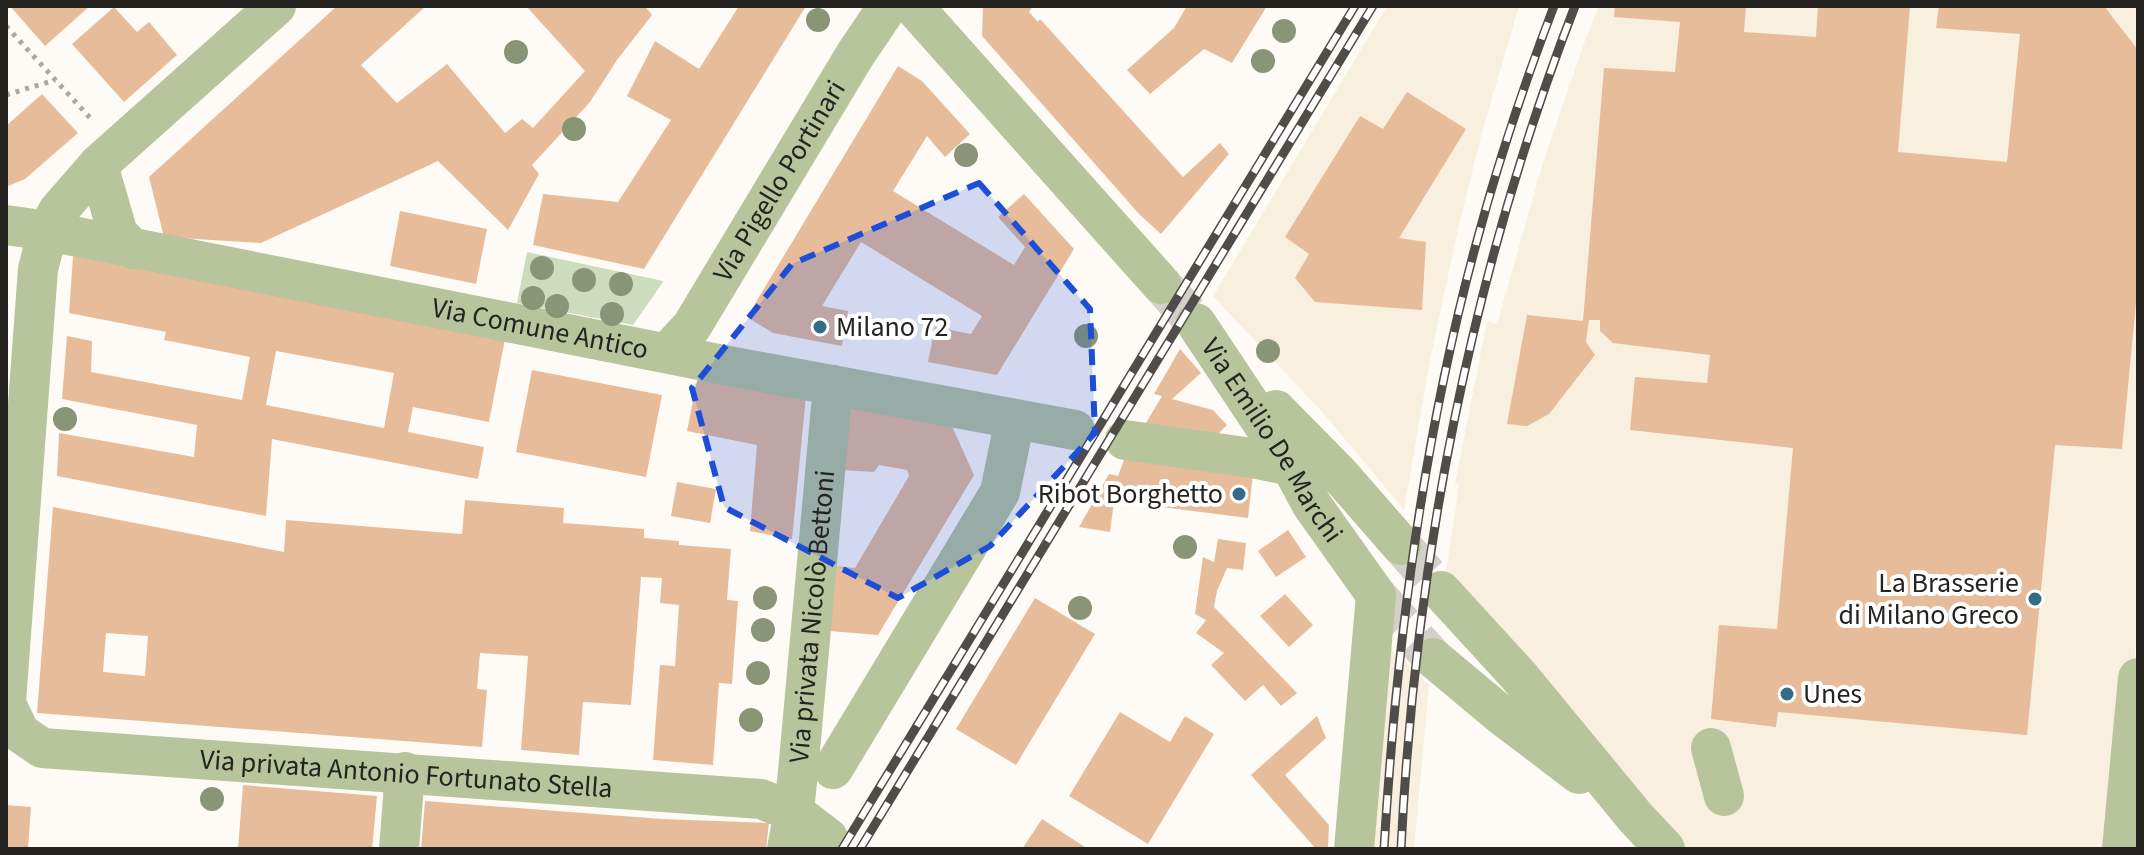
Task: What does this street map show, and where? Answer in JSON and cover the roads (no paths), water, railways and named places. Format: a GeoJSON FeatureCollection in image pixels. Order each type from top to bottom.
{"type":"FeatureCollection","features":[{"type":"Feature","properties":{"kind":"street"},"geometry":{"type":"LineString","coordinates":[[11,713],[38,269],[48,231],[58,211],[108,157],[276,6]]}},
{"type":"Feature","properties":{"kind":"street","name":"Via Pigello Portinari"},"geometry":{"type":"LineString","coordinates":[[667,353],[692,326],[855,55],[888,6]]}},
{"type":"Feature","properties":{"kind":"street"},"geometry":{"type":"LineString","coordinates":[[913,6],[1161,284]]}},
{"type":"Feature","properties":{"kind":"street"},"geometry":{"type":"LineString","coordinates":[[108,157],[113,222],[118,234],[133,249]]}},
{"type":"Feature","properties":{"kind":"street","name":"Via Comune Antico"},"geometry":{"type":"LineString","coordinates":[[6,225],[1075,430]]}},
{"type":"Feature","properties":{"kind":"street","name":"Via Emilio De Marchi"},"geometry":{"type":"LineString","coordinates":[[1354,849],[1376,595],[1312,505],[1291,466],[1196,323],[1239,372],[1339,474],[1401,545]]}},
{"type":"Feature","properties":{"kind":"street","name":"Via privata Nicolò Bettoni"},"geometry":{"type":"LineString","coordinates":[[790,830],[833,385]]}},
{"type":"Feature","properties":{"kind":"street"},"geometry":{"type":"LineString","coordinates":[[833,769],[1000,492],[1015,419]]}},
{"type":"Feature","properties":{"kind":"street"},"geometry":{"type":"LineString","coordinates":[[1125,440],[1339,474]]}},
{"type":"Feature","properties":{"kind":"street"},"geometry":{"type":"LineString","coordinates":[[1331,531],[1336,514],[1342,509],[1357,504],[1366,506]]}},
{"type":"Feature","properties":{"kind":"street"},"geometry":{"type":"LineString","coordinates":[[1441,591],[1518,675],[1665,849]]}},
{"type":"Feature","properties":{"kind":"street"},"geometry":{"type":"LineString","coordinates":[[1433,658],[1500,714],[1636,818]]}},
{"type":"Feature","properties":{"kind":"street"},"geometry":{"type":"LineString","coordinates":[[2122,849],[2138,678]]}},
{"type":"Feature","properties":{"kind":"street","name":"Via privata Antonio Fortunato Stella"},"geometry":{"type":"LineString","coordinates":[[11,713],[42,748],[761,799],[790,830],[828,838]]}},
{"type":"Feature","properties":{"kind":"street"},"geometry":{"type":"LineString","coordinates":[[1711,748],[1724,796]]}},
{"type":"Feature","properties":{"kind":"street"},"geometry":{"type":"LineString","coordinates":[[399,849],[405,772]]}},
{"type":"Feature","properties":{"kind":"tunnel"},"geometry":{"type":"LineString","coordinates":[[1161,284],[1196,323]]}},
{"type":"Feature","properties":{"kind":"tunnel"},"geometry":{"type":"LineString","coordinates":[[1401,545],[1441,591]]}},
{"type":"Feature","properties":{"kind":"tunnel"},"geometry":{"type":"LineString","coordinates":[[1376,595],[1433,658]]}},
{"type":"Feature","properties":{"kind":"railway"},"geometry":{"type":"LineString","coordinates":[[842,849],[1355,6]]}},
{"type":"Feature","properties":{"kind":"railway"},"geometry":{"type":"LineString","coordinates":[[860,849],[1373,6]]}},
{"type":"Feature","properties":{"kind":"railway"},"geometry":{"type":"LineString","coordinates":[[1384,849],[1405,618],[1415,540],[1442,386],[1495,179],[1554,6]]}},
{"type":"Feature","properties":{"kind":"railway"},"geometry":{"type":"LineString","coordinates":[[1401,849],[1419,634],[1454,420],[1506,210],[1538,107],[1575,6]]}},
{"type":"Feature","properties":{"kind":"place","name":"Milano 72"},"geometry":{"type":"Point","coordinates":[820,327]}},
{"type":"Feature","properties":{"kind":"place","name":"Ribot Borghetto"},"geometry":{"type":"Point","coordinates":[1239,494]}},
{"type":"Feature","properties":{"kind":"place","name":"La Brasserie di Milano Greco"},"geometry":{"type":"Point","coordinates":[2035,599]}},
{"type":"Feature","properties":{"kind":"place","name":"Unes"},"geometry":{"type":"Point","coordinates":[1787,694]}}]}
